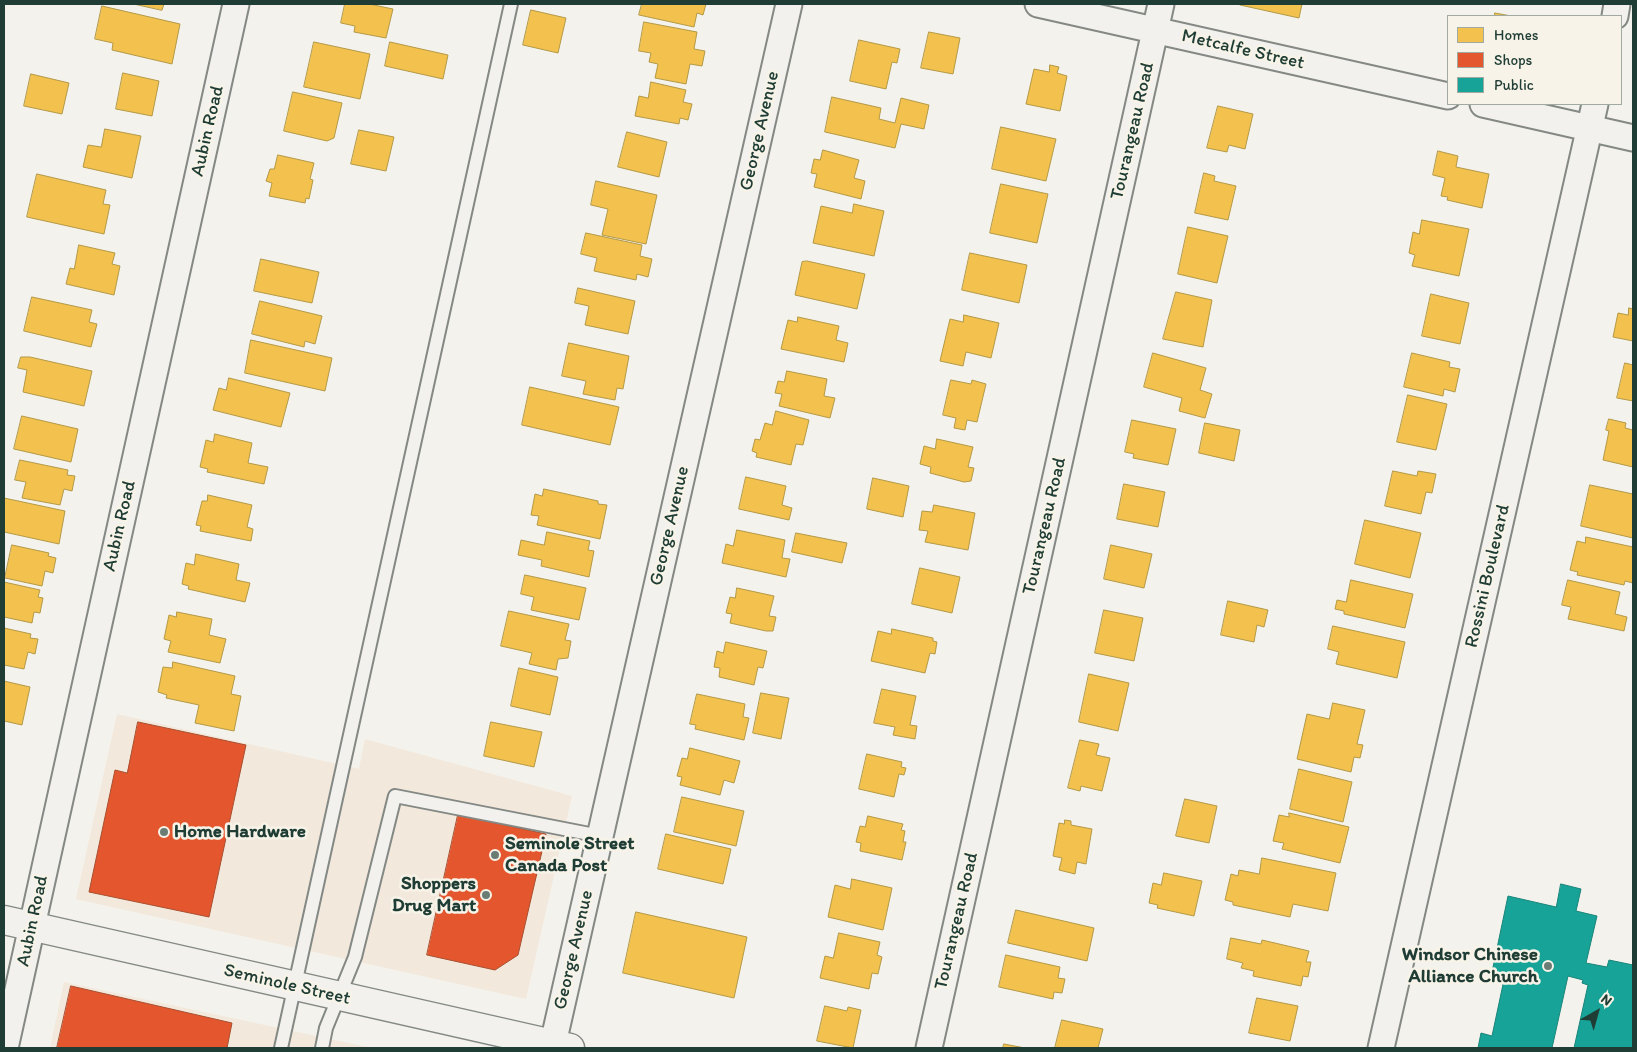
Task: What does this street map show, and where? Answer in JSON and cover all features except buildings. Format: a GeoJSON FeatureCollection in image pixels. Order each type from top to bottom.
{"type":"FeatureCollection","features":[{"type":"Feature","properties":{"kind":"street","name":"Aubin Road"},"geometry":{"type":"LineString","coordinates":[[5,1048],[236,4]]}},
{"type":"Feature","properties":{"kind":"street","name":"George Avenue"},"geometry":{"type":"LineString","coordinates":[[559,1047],[600,836],[789,4]]}},
{"type":"Feature","properties":{"kind":"street","name":"Metcalfe Street"},"geometry":{"type":"LineString","coordinates":[[1038,4],[1447,96]]}},
{"type":"Feature","properties":{"kind":"street","name":"Tourangeau Road"},"geometry":{"type":"LineString","coordinates":[[929,1048],[1161,4]]}},
{"type":"Feature","properties":{"kind":"street"},"geometry":{"type":"LineString","coordinates":[[1487,105],[1633,138]]}},
{"type":"Feature","properties":{"kind":"street","name":"Rossini Boulevard"},"geometry":{"type":"LineString","coordinates":[[1381,1048],[1595,105]]}},
{"type":"Feature","properties":{"kind":"street","name":"Seminole Street"},"geometry":{"type":"LineString","coordinates":[[4,920],[559,1047]]}},
{"type":"Feature","properties":{"kind":"lane"},"geometry":{"type":"LineString","coordinates":[[281,1048],[512,4]]}},
{"type":"Feature","properties":{"kind":"lane"},"geometry":{"type":"LineString","coordinates":[[322,1048],[326,1028],[355,957],[395,796],[600,836]]}},
{"type":"Feature","properties":{"kind":"shaded area"},"geometry":{"type":"Polygon","coordinates":[[[117,714],[359,769],[365,739],[572,796],[526,999],[76,899],[117,714]]]}},
{"type":"Feature","properties":{"kind":"shaded area"},"geometry":{"type":"Polygon","coordinates":[[[64,982],[372,1048],[50,1048],[64,982]]]}},
{"type":"Feature","properties":{"kind":"place","name":"Home Hardware"},"geometry":{"type":"Point","coordinates":[164,832]}},
{"type":"Feature","properties":{"kind":"place","name":"Seminole Street Canada Post"},"geometry":{"type":"Point","coordinates":[495,855]}},
{"type":"Feature","properties":{"kind":"place","name":"Shoppers Drug Mart"},"geometry":{"type":"Point","coordinates":[486,895]}},
{"type":"Feature","properties":{"kind":"place","name":"Windsor Chinese Alliance Church"},"geometry":{"type":"Point","coordinates":[1548,966]}}]}
